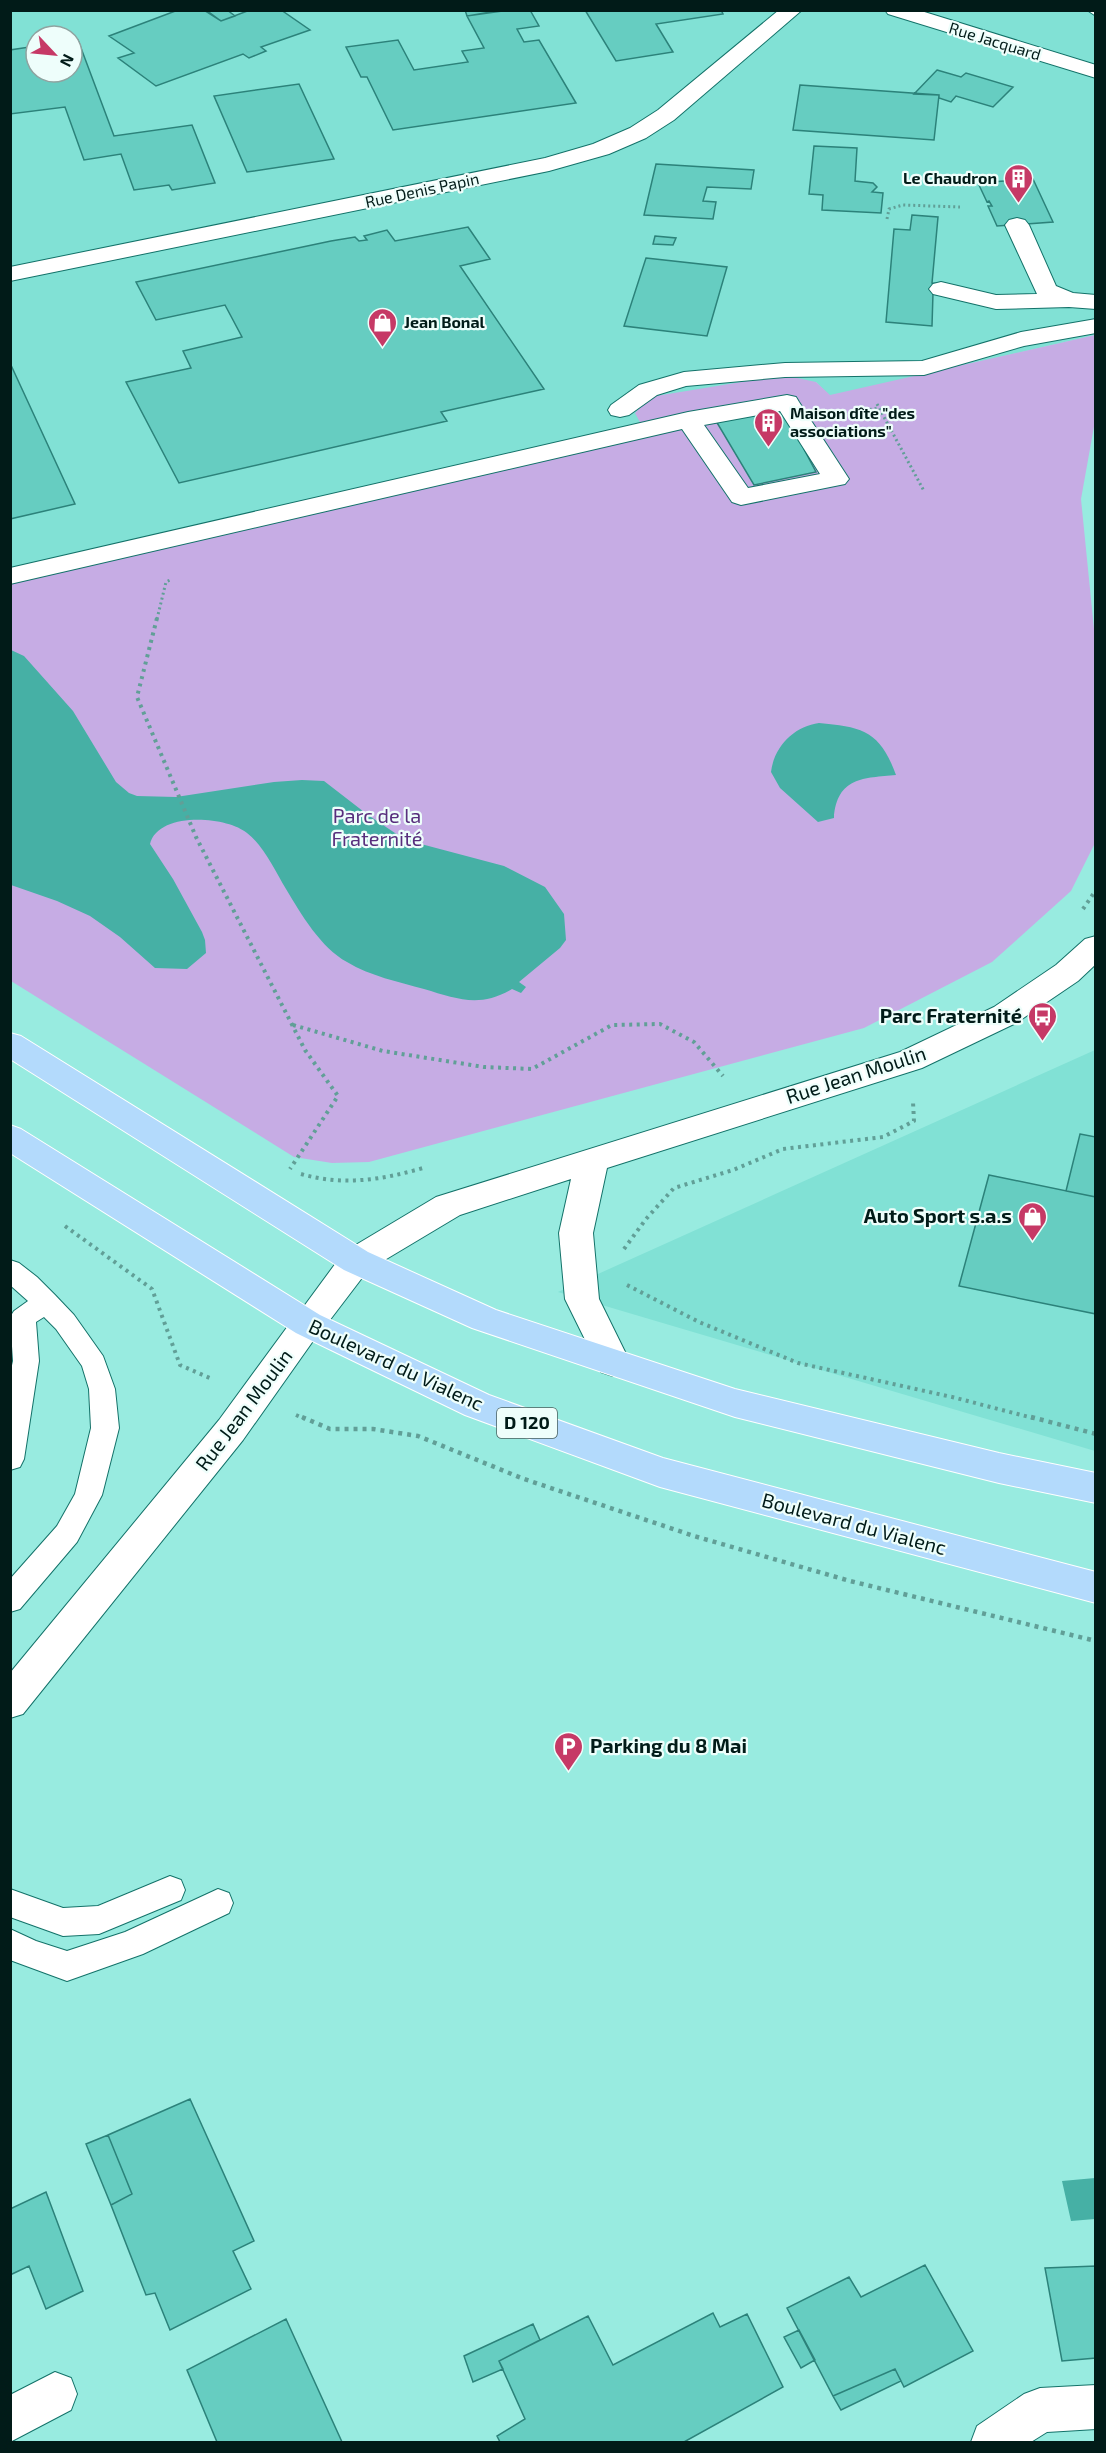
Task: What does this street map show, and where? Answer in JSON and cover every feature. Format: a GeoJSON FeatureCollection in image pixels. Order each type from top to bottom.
{"type":"FeatureCollection","features":[{"type":"Feature","properties":{"kind":"main road"},"geometry":{"type":"LineString","coordinates":[[10,1044],[356,1261],[484,1319],[735,1403],[999,1468],[1095,1488]]}},
{"type":"Feature","properties":{"kind":"main road","name":"Boulevard du Vialenc"},"geometry":{"type":"LineString","coordinates":[[10,1137],[308,1324],[477,1405],[660,1472],[1095,1588]]}},
{"type":"Feature","properties":{"kind":"street","name":"Rue Denis Papin"},"geometry":{"type":"LineString","coordinates":[[10,274],[549,164],[601,149],[638,133],[666,115],[792,10]]}},
{"type":"Feature","properties":{"kind":"street","name":"Rue Jacquard"},"geometry":{"type":"LineString","coordinates":[[895,10],[1095,72]]}},
{"type":"Feature","properties":{"kind":"street"},"geometry":{"type":"LineString","coordinates":[[1017,225],[1046,290],[1069,300]]}},
{"type":"Feature","properties":{"kind":"street"},"geometry":{"type":"LineString","coordinates":[[941,289],[996,302],[1069,300],[1095,303]]}},
{"type":"Feature","properties":{"kind":"street"},"geometry":{"type":"LineString","coordinates":[[990,348],[992,335],[1005,320],[1032,301]]}},
{"type":"Feature","properties":{"kind":"street"},"geometry":{"type":"LineString","coordinates":[[620,410],[648,390],[684,379],[785,370],[924,368],[1021,339],[1095,326]]}},
{"type":"Feature","properties":{"kind":"street"},"geometry":{"type":"LineString","coordinates":[[10,576],[688,420],[786,402],[836,479],[741,497],[688,420]]}},
{"type":"Feature","properties":{"kind":"street","name":"Rue Jean Moulin"},"geometry":{"type":"LineString","coordinates":[[10,1702],[231,1430],[356,1261],[448,1206],[911,1060],[1005,1015],[1092,954]]}},
{"type":"Feature","properties":{"kind":"street"},"geometry":{"type":"LineString","coordinates":[[593,1160],[576,1233],[582,1299],[613,1362]]}},
{"type":"Feature","properties":{"kind":"street"},"geometry":{"type":"LineString","coordinates":[[10,2420],[55,2394]]}},
{"type":"Feature","properties":{"kind":"street"},"geometry":{"type":"LineString","coordinates":[[993,2442],[1040,2410],[1095,2407]]}},
{"type":"Feature","properties":{"kind":"lane"},"geometry":{"type":"LineString","coordinates":[[10,1459],[26,1361],[23,1318],[28,1286]]}},
{"type":"Feature","properties":{"kind":"lane"},"geometry":{"type":"LineString","coordinates":[[10,1600],[67,1534],[88,1495],[105,1428],[102,1389],[94,1363],[65,1323],[28,1286]]}},
{"type":"Feature","properties":{"kind":"lane"},"geometry":{"type":"LineString","coordinates":[[10,1903],[63,1922],[99,1920],[170,1890]]}},
{"type":"Feature","properties":{"kind":"lane"},"geometry":{"type":"LineString","coordinates":[[10,1943],[28,1953],[67,1966],[132,1944],[218,1903]]}},
{"type":"Feature","properties":{"kind":"path"},"geometry":{"type":"LineString","coordinates":[[886,219],[889,209],[903,205],[960,207]]}},
{"type":"Feature","properties":{"kind":"path"},"geometry":{"type":"LineString","coordinates":[[858,369],[924,491]]}},
{"type":"Feature","properties":{"kind":"path"},"geometry":{"type":"LineString","coordinates":[[166,582],[137,697],[196,837],[305,1050],[338,1096],[290,1169],[260,1200]]}},
{"type":"Feature","properties":{"kind":"path"},"geometry":{"type":"LineString","coordinates":[[1077,919],[1095,890]]}},
{"type":"Feature","properties":{"kind":"path"},"geometry":{"type":"LineString","coordinates":[[292,1024],[383,1051],[484,1067],[532,1069],[612,1025],[660,1024],[694,1042],[726,1080],[715,1083]]}},
{"type":"Feature","properties":{"kind":"path"},"geometry":{"type":"LineString","coordinates":[[622,1252],[646,1219],[674,1188],[733,1170],[783,1149],[883,1137],[914,1121],[911,1060]]}},
{"type":"Feature","properties":{"kind":"path"},"geometry":{"type":"LineString","coordinates":[[290,1169],[321,1181],[378,1181],[433,1165]]}},
{"type":"Feature","properties":{"kind":"path"},"geometry":{"type":"LineString","coordinates":[[152,1289],[200,1256]]}},
{"type":"Feature","properties":{"kind":"path"},"geometry":{"type":"LineString","coordinates":[[625,1284],[699,1322],[798,1363],[951,1397],[1095,1434]]}},
{"type":"Feature","properties":{"kind":"shaded area"},"geometry":{"type":"Polygon","coordinates":[[[10,11],[1095,11],[1095,335],[830,396],[816,382],[649,437],[11,583],[10,11]]]}},
{"type":"Feature","properties":{"kind":"shaded area"},"geometry":{"type":"Polygon","coordinates":[[[11,650],[24,656],[73,711],[116,782],[129,793],[137,796],[176,797],[274,782],[324,781],[398,835],[421,844],[504,866],[545,887],[564,914],[566,940],[560,948],[519,982],[526,987],[521,993],[512,989],[489,998],[468,1000],[385,978],[356,967],[338,956],[320,939],[292,899],[264,852],[247,833],[225,823],[194,820],[166,826],[156,833],[150,844],[173,879],[202,932],[206,953],[187,969],[155,968],[120,937],[90,916],[57,901],[11,885],[11,650]]]}},
{"type":"Feature","properties":{"kind":"shaded area"},"geometry":{"type":"Polygon","coordinates":[[[819,723],[847,727],[868,734],[883,749],[896,775],[873,777],[854,782],[840,794],[834,818],[818,822],[780,788],[771,772],[776,754],[787,739],[802,728],[819,723]]]}},
{"type":"Feature","properties":{"kind":"shaded area"},"geometry":{"type":"Polygon","coordinates":[[[1095,1050],[1095,1451],[558,1292],[1095,1050]]]}},
{"type":"Feature","properties":{"kind":"shaded area"},"geometry":{"type":"Polygon","coordinates":[[[1095,2178],[1095,2219],[1071,2221],[1062,2181],[1095,2178]]]}},
{"type":"Feature","properties":{"kind":"green space","name":"Parc de la Fraternité"},"geometry":{"type":"Polygon","coordinates":[[[1095,335],[1095,421],[1081,499],[1096,649],[1095,843],[1071,891],[992,962],[864,1028],[369,1162],[332,1163],[294,1157],[11,981],[10,583],[648,437],[635,413],[650,397],[783,375],[816,382],[830,395],[1095,335]]]}},
{"type":"Feature","properties":{"kind":"building"},"geometry":{"type":"Polygon","coordinates":[[[178,10],[206,10],[221,21],[250,10],[281,10],[310,30],[261,47],[266,51],[249,58],[243,54],[156,86],[118,58],[134,53],[109,36],[178,10]]]}},
{"type":"Feature","properties":{"kind":"building"},"geometry":{"type":"Polygon","coordinates":[[[227,10],[235,16],[221,21],[207,12],[227,10]]]}},
{"type":"Feature","properties":{"kind":"building"},"geometry":{"type":"Polygon","coordinates":[[[465,10],[502,10],[502,11],[467,16],[465,10]]]}},
{"type":"Feature","properties":{"kind":"building"},"geometry":{"type":"Polygon","coordinates":[[[502,10],[530,10],[539,26],[517,29],[524,42],[539,40],[576,103],[393,130],[367,77],[361,77],[346,47],[398,40],[414,70],[468,62],[462,51],[484,48],[467,16],[502,10]]]}},
{"type":"Feature","properties":{"kind":"building"},"geometry":{"type":"Polygon","coordinates":[[[585,10],[721,10],[723,14],[656,24],[673,52],[616,61],[585,10]]]}},
{"type":"Feature","properties":{"kind":"building"},"geometry":{"type":"Polygon","coordinates":[[[24,48],[24,84],[84,84],[84,56],[114,136],[192,125],[215,183],[172,190],[169,185],[134,190],[121,154],[84,160],[65,107],[10,114],[10,50],[24,48]]]}},
{"type":"Feature","properties":{"kind":"building"},"geometry":{"type":"Polygon","coordinates":[[[937,70],[961,77],[966,73],[1013,87],[993,107],[956,96],[951,102],[939,98],[939,95],[914,94],[937,70]]]}},
{"type":"Feature","properties":{"kind":"building"},"geometry":{"type":"Polygon","coordinates":[[[299,84],[334,159],[247,172],[214,96],[299,84]]]}},
{"type":"Feature","properties":{"kind":"building"},"geometry":{"type":"Polygon","coordinates":[[[800,85],[939,95],[934,140],[793,130],[800,85]]]}},
{"type":"Feature","properties":{"kind":"building"},"geometry":{"type":"Polygon","coordinates":[[[814,146],[857,148],[855,181],[873,183],[877,187],[872,192],[883,193],[881,213],[822,210],[823,195],[809,194],[814,146]]]}},
{"type":"Feature","properties":{"kind":"building"},"geometry":{"type":"Polygon","coordinates":[[[656,164],[754,170],[751,189],[707,187],[703,201],[716,202],[713,219],[644,215],[656,164]]]}},
{"type":"Feature","properties":{"kind":"building","name":"Le Chaudron"},"geometry":{"type":"Polygon","coordinates":[[[1033,179],[1053,222],[997,226],[988,206],[992,206],[989,201],[987,202],[978,183],[1033,179]]]}},
{"type":"Feature","properties":{"kind":"building"},"geometry":{"type":"Polygon","coordinates":[[[912,215],[938,217],[932,283],[942,284],[933,293],[932,326],[886,322],[894,229],[910,230],[912,215]]]}},
{"type":"Feature","properties":{"kind":"building"},"geometry":{"type":"Polygon","coordinates":[[[468,227],[490,259],[460,266],[544,389],[441,412],[447,421],[179,483],[126,382],[191,368],[183,351],[242,337],[225,305],[156,320],[136,282],[331,241],[355,237],[359,241],[367,240],[364,236],[387,230],[395,241],[468,227]]]}},
{"type":"Feature","properties":{"kind":"building"},"geometry":{"type":"Polygon","coordinates":[[[655,236],[676,238],[673,245],[653,244],[655,236]]]}},
{"type":"Feature","properties":{"kind":"building"},"geometry":{"type":"Polygon","coordinates":[[[646,258],[727,267],[707,336],[624,326],[646,258]]]}},
{"type":"Feature","properties":{"kind":"building"},"geometry":{"type":"Polygon","coordinates":[[[10,363],[75,504],[10,519],[10,363]]]}},
{"type":"Feature","properties":{"kind":"building","name":"Maison dîte \"des associations\""},"geometry":{"type":"Polygon","coordinates":[[[785,411],[808,447],[804,449],[816,472],[754,485],[716,421],[755,413],[757,417],[785,411]]]}},
{"type":"Feature","properties":{"kind":"building"},"geometry":{"type":"Polygon","coordinates":[[[1080,1134],[1096,1137],[1096,1197],[1066,1191],[1080,1134]]]}},
{"type":"Feature","properties":{"kind":"building","name":"Auto Sport s.a.s"},"geometry":{"type":"Polygon","coordinates":[[[989,1175],[1096,1197],[1096,1314],[959,1286],[989,1175]]]}},
{"type":"Feature","properties":{"kind":"building"},"geometry":{"type":"Polygon","coordinates":[[[190,2099],[254,2241],[233,2251],[251,2289],[170,2330],[155,2293],[146,2295],[111,2205],[132,2194],[108,2135],[190,2099]]]}},
{"type":"Feature","properties":{"kind":"building"},"geometry":{"type":"Polygon","coordinates":[[[108,2135],[132,2194],[111,2205],[86,2144],[108,2135]]]}},
{"type":"Feature","properties":{"kind":"building"},"geometry":{"type":"Polygon","coordinates":[[[46,2192],[83,2291],[46,2309],[29,2266],[10,2275],[10,2209],[46,2192]]]}},
{"type":"Feature","properties":{"kind":"building"},"geometry":{"type":"Polygon","coordinates":[[[925,2265],[973,2351],[904,2387],[895,2369],[833,2396],[787,2308],[849,2277],[861,2297],[925,2265]]]}},
{"type":"Feature","properties":{"kind":"building"},"geometry":{"type":"Polygon","coordinates":[[[1096,2266],[1096,2358],[1062,2361],[1045,2268],[1096,2266]]]}},
{"type":"Feature","properties":{"kind":"building"},"geometry":{"type":"Polygon","coordinates":[[[713,2313],[720,2327],[747,2314],[783,2387],[684,2442],[500,2442],[497,2436],[525,2419],[499,2361],[588,2316],[613,2365],[713,2313]]]}},
{"type":"Feature","properties":{"kind":"building"},"geometry":{"type":"Polygon","coordinates":[[[286,2319],[342,2442],[217,2442],[187,2370],[286,2319]]]}},
{"type":"Feature","properties":{"kind":"building"},"geometry":{"type":"Polygon","coordinates":[[[533,2324],[540,2340],[499,2361],[503,2369],[473,2382],[464,2356],[533,2324]]]}},
{"type":"Feature","properties":{"kind":"building"},"geometry":{"type":"Polygon","coordinates":[[[799,2330],[815,2360],[801,2368],[784,2337],[799,2330]]]}},
{"type":"Feature","properties":{"kind":"building"},"geometry":{"type":"Polygon","coordinates":[[[895,2369],[901,2381],[841,2410],[833,2396],[895,2369]]]}},
{"type":"Feature","properties":{"kind":"place","name":"Le Chaudron"},"geometry":{"type":"Point","coordinates":[1018,204]}},
{"type":"Feature","properties":{"kind":"place","name":"Jean Bonal"},"geometry":{"type":"Point","coordinates":[383,348]}},
{"type":"Feature","properties":{"kind":"place","name":"Maison dîte \"des associations\""},"geometry":{"type":"Point","coordinates":[769,448]}},
{"type":"Feature","properties":{"kind":"place","name":"Parc Fraternité"},"geometry":{"type":"Point","coordinates":[1043,1042]}},
{"type":"Feature","properties":{"kind":"place","name":"Auto Sport s.a.s"},"geometry":{"type":"Point","coordinates":[1033,1242]}},
{"type":"Feature","properties":{"kind":"place","name":"Parking du 8 Mai"},"geometry":{"type":"Point","coordinates":[569,1772]}}]}
